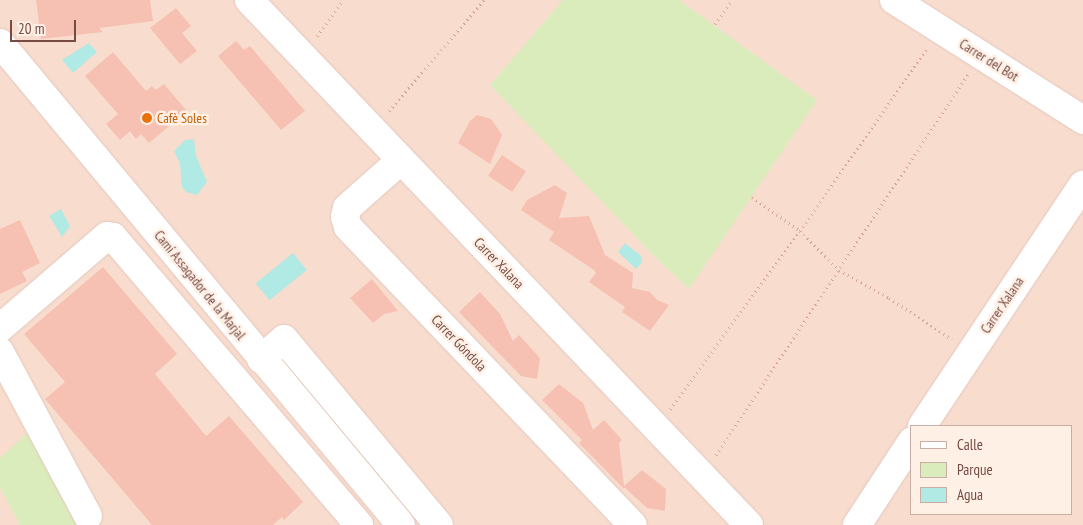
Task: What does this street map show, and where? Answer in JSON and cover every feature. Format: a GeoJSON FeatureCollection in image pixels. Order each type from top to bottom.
{"type":"FeatureCollection","features":[{"type":"Feature","properties":{"kind":"street","name":"Carrer Xalana"},"geometry":{"type":"LineString","coordinates":[[249,0],[749,525]]}},
{"type":"Feature","properties":{"kind":"street","name":"Carrer del Bot"},"geometry":{"type":"LineString","coordinates":[[894,0],[1083,120]]}},
{"type":"Feature","properties":{"kind":"street","name":"Camí Assagador de la Marjal"},"geometry":{"type":"LineString","coordinates":[[0,43],[401,525]]}},
{"type":"Feature","properties":{"kind":"street","name":"Carrer Góndola"},"geometry":{"type":"LineString","coordinates":[[401,160],[347,208],[345,217],[348,227],[633,525]]}},
{"type":"Feature","properties":{"kind":"street","name":"Carrer Xalana"},"geometry":{"type":"LineString","coordinates":[[923,425],[1083,185]]}},
{"type":"Feature","properties":{"kind":"street"},"geometry":{"type":"LineString","coordinates":[[0,328],[107,236],[113,236],[359,525]]}},
{"type":"Feature","properties":{"kind":"street"},"geometry":{"type":"LineString","coordinates":[[261,359],[284,338],[439,525]]}},
{"type":"Feature","properties":{"kind":"street"},"geometry":{"type":"LineString","coordinates":[[0,352],[88,516]]}},
{"type":"Feature","properties":{"kind":"street"},"geometry":{"type":"LineString","coordinates":[[856,525],[910,444]]}},
{"type":"Feature","properties":{"kind":"path"},"geometry":{"type":"LineString","coordinates":[[302,57],[343,0]]}},
{"type":"Feature","properties":{"kind":"path"},"geometry":{"type":"LineString","coordinates":[[373,131],[484,0]]}},
{"type":"Feature","properties":{"kind":"path"},"geometry":{"type":"LineString","coordinates":[[715,24],[732,0]]}},
{"type":"Feature","properties":{"kind":"path"},"geometry":{"type":"LineString","coordinates":[[657,428],[800,231],[940,30]]}},
{"type":"Feature","properties":{"kind":"path"},"geometry":{"type":"LineString","coordinates":[[702,475],[980,55]]}},
{"type":"Feature","properties":{"kind":"path"},"geometry":{"type":"LineString","coordinates":[[752,198],[800,231],[839,270],[889,298],[971,352]]}},
{"type":"Feature","properties":{"kind":"shaded area"},"geometry":{"type":"Polygon","coordinates":[[[0,0],[1083,0],[1083,525],[0,525],[0,0]]]}},
{"type":"Feature","properties":{"kind":"green space"},"geometry":{"type":"Polygon","coordinates":[[[563,0],[679,0],[817,100],[689,289],[657,259],[490,85],[563,0]]]}},
{"type":"Feature","properties":{"kind":"green space"},"geometry":{"type":"Polygon","coordinates":[[[34,427],[88,525],[20,525],[0,488],[0,458],[34,427]]]}},
{"type":"Feature","properties":{"kind":"water"},"geometry":{"type":"Polygon","coordinates":[[[89,43],[97,52],[73,73],[62,60],[89,43]]]}},
{"type":"Feature","properties":{"kind":"water"},"geometry":{"type":"Polygon","coordinates":[[[194,139],[196,156],[207,182],[197,195],[186,192],[182,187],[180,164],[174,151],[185,140],[194,139]]]}},
{"type":"Feature","properties":{"kind":"water"},"geometry":{"type":"Polygon","coordinates":[[[61,209],[70,226],[62,237],[49,216],[61,209]]]}},
{"type":"Feature","properties":{"kind":"water"},"geometry":{"type":"Polygon","coordinates":[[[625,243],[641,256],[642,262],[636,269],[618,252],[625,243]]]}},
{"type":"Feature","properties":{"kind":"water"},"geometry":{"type":"Polygon","coordinates":[[[293,253],[307,270],[270,300],[256,283],[293,253]]]}},
{"type":"Feature","properties":{"kind":"building"},"geometry":{"type":"Polygon","coordinates":[[[36,0],[150,0],[153,21],[99,28],[103,32],[41,39],[36,0]]]}},
{"type":"Feature","properties":{"kind":"building"},"geometry":{"type":"Polygon","coordinates":[[[176,8],[191,26],[182,33],[197,51],[180,64],[150,28],[176,8]]]}},
{"type":"Feature","properties":{"kind":"building"},"geometry":{"type":"Polygon","coordinates":[[[236,41],[244,50],[250,46],[305,111],[281,130],[218,56],[236,41]]]}},
{"type":"Feature","properties":{"kind":"building"},"geometry":{"type":"Polygon","coordinates":[[[113,52],[146,91],[152,86],[156,90],[164,84],[187,111],[149,143],[141,134],[136,139],[130,131],[120,140],[106,124],[118,114],[85,76],[113,52]]]}},
{"type":"Feature","properties":{"kind":"building"},"geometry":{"type":"Polygon","coordinates":[[[477,115],[491,119],[502,135],[490,164],[458,143],[470,121],[477,115]]]}},
{"type":"Feature","properties":{"kind":"building"},"geometry":{"type":"Polygon","coordinates":[[[502,155],[526,171],[512,192],[488,176],[502,155]]]}},
{"type":"Feature","properties":{"kind":"building"},"geometry":{"type":"Polygon","coordinates":[[[555,185],[567,193],[559,218],[589,216],[605,255],[633,273],[632,288],[650,292],[657,300],[669,305],[650,331],[622,312],[625,307],[589,282],[596,273],[594,270],[549,240],[554,232],[521,210],[527,200],[555,185]]]}},
{"type":"Feature","properties":{"kind":"building"},"geometry":{"type":"Polygon","coordinates":[[[20,220],[40,263],[22,272],[27,281],[0,294],[0,229],[20,220]]]}},
{"type":"Feature","properties":{"kind":"building"},"geometry":{"type":"Polygon","coordinates":[[[103,267],[177,354],[155,374],[206,436],[229,416],[303,502],[284,520],[282,517],[273,525],[152,525],[45,399],[65,382],[24,334],[103,267]]]}},
{"type":"Feature","properties":{"kind":"building"},"geometry":{"type":"Polygon","coordinates":[[[372,279],[398,311],[384,314],[373,323],[350,298],[372,279]]]}},
{"type":"Feature","properties":{"kind":"building"},"geometry":{"type":"Polygon","coordinates":[[[480,292],[500,314],[513,341],[519,335],[540,358],[537,379],[521,376],[459,312],[480,292]]]}},
{"type":"Feature","properties":{"kind":"building"},"geometry":{"type":"Polygon","coordinates":[[[559,384],[583,403],[593,430],[604,420],[622,440],[619,443],[624,486],[642,470],[666,489],[665,511],[647,508],[624,487],[624,489],[579,443],[582,440],[542,400],[559,384]]]}},
{"type":"Feature","properties":{"kind":"place","name":"Cafè Soles"},"geometry":{"type":"Point","coordinates":[147,118]}}]}
